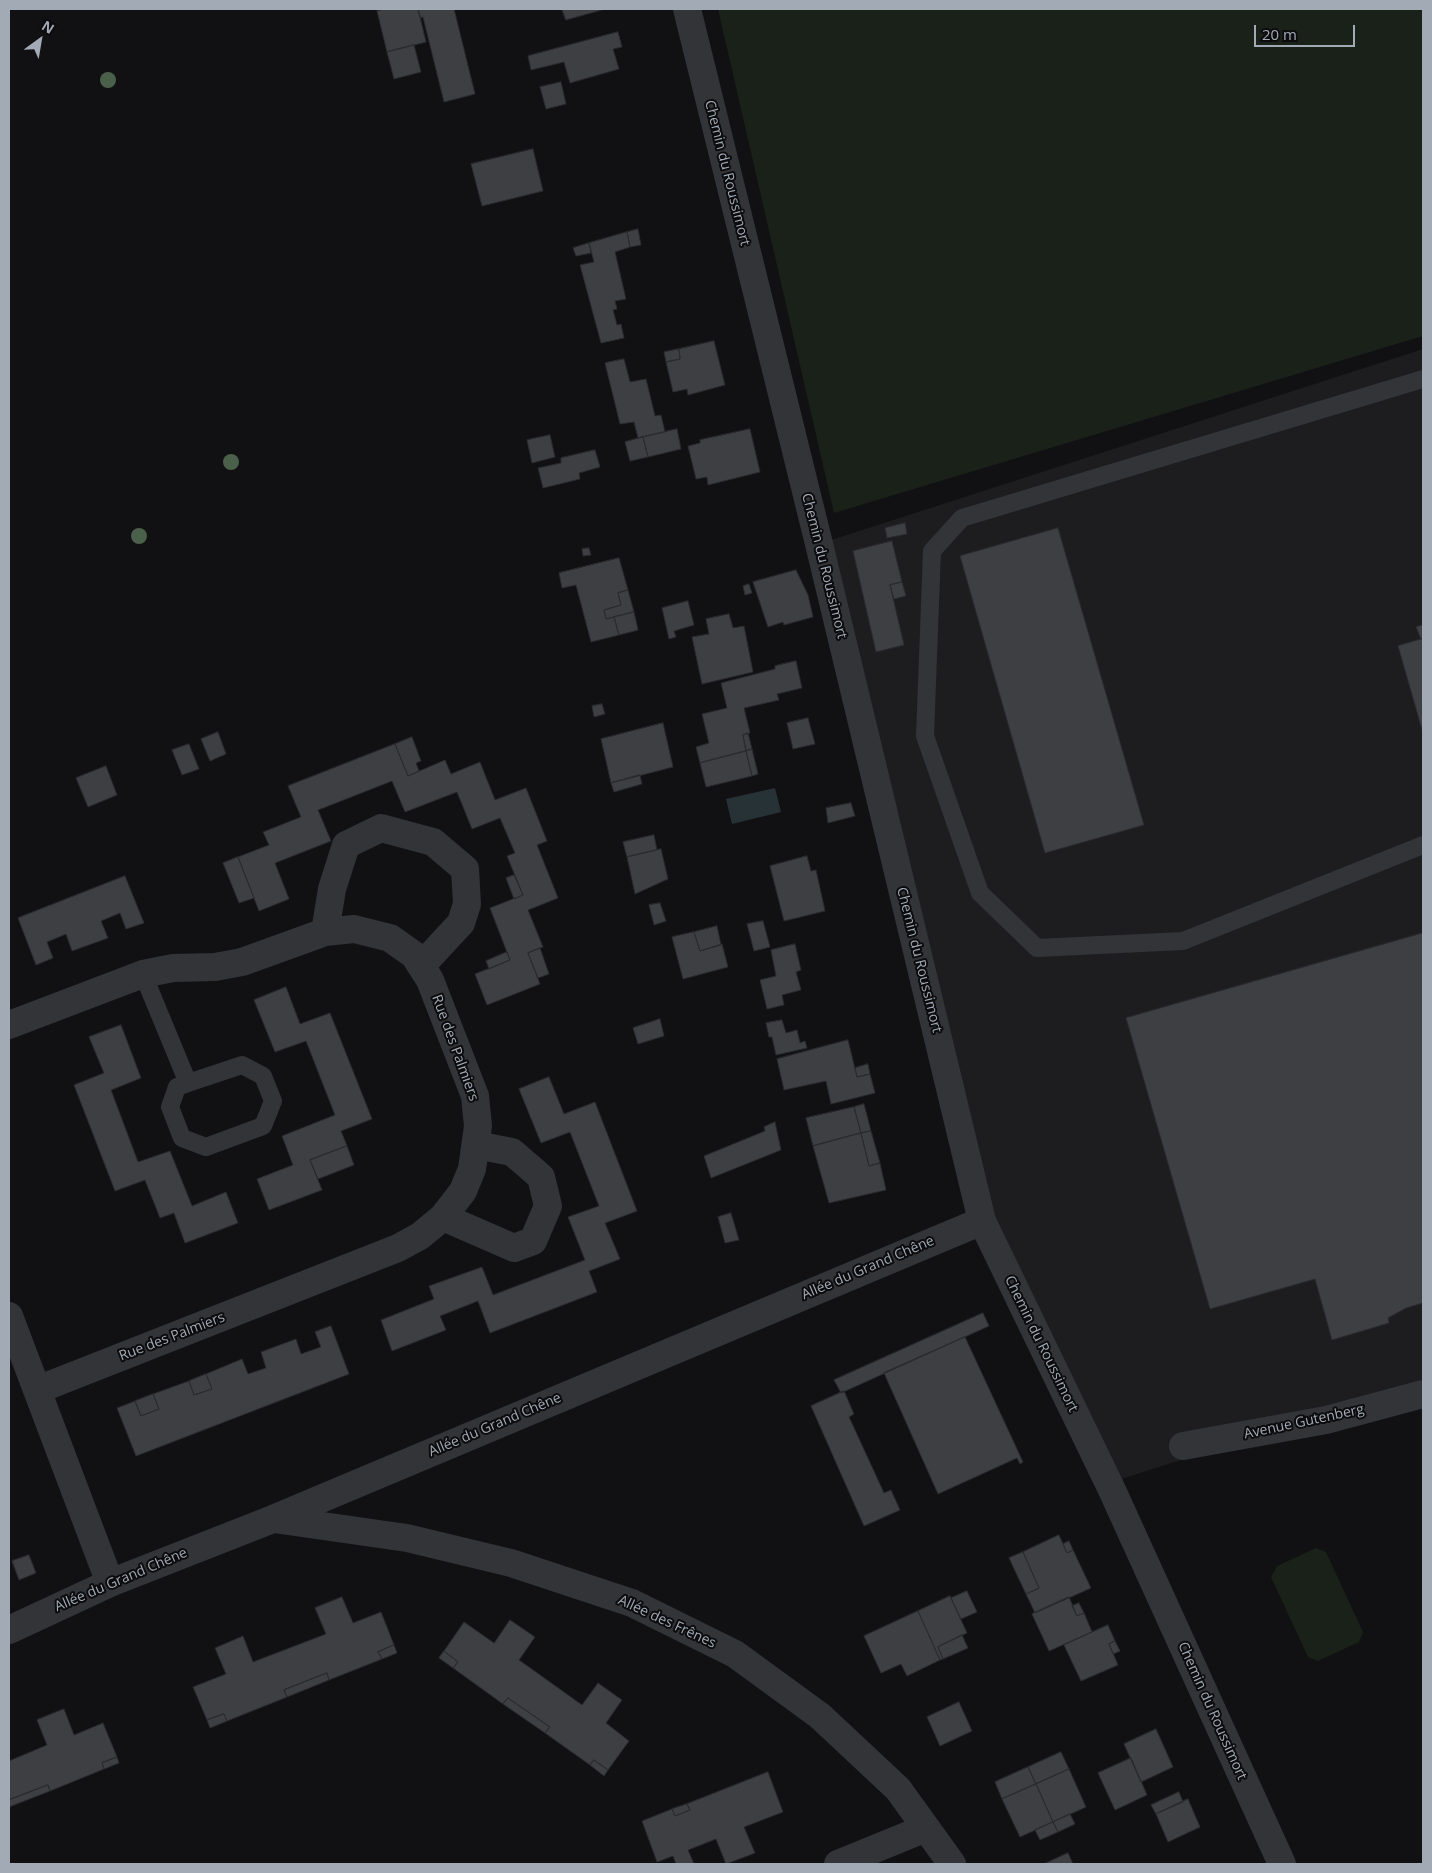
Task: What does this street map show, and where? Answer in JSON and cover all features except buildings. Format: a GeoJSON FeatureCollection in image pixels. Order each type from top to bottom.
{"type":"FeatureCollection","features":[{"type":"Feature","properties":{"kind":"street","name":"Chemin du Roussimort"},"geometry":{"type":"LineString","coordinates":[[687,9],[982,1221],[1109,1483],[1282,1864]]}},
{"type":"Feature","properties":{"kind":"street"},"geometry":{"type":"LineString","coordinates":[[325,932],[332,889],[346,845],[380,828],[433,842],[466,869],[467,904],[461,923],[420,966]]}},
{"type":"Feature","properties":{"kind":"street","name":"Rue des Palmiers"},"geometry":{"type":"LineString","coordinates":[[9,1025],[143,974],[173,968],[216,967],[242,962],[325,932],[354,929],[390,938],[414,956],[430,980],[475,1096],[478,1126],[472,1169],[463,1191],[444,1217],[420,1236],[398,1248],[37,1390]]}},
{"type":"Feature","properties":{"kind":"street"},"geometry":{"type":"LineString","coordinates":[[444,1217],[514,1248],[533,1241],[548,1206],[541,1177],[512,1152],[476,1145]]}},
{"type":"Feature","properties":{"kind":"street","name":"Allée du Grand Chêne"},"geometry":{"type":"LineString","coordinates":[[9,1630],[110,1582],[273,1519],[982,1221]]}},
{"type":"Feature","properties":{"kind":"street"},"geometry":{"type":"LineString","coordinates":[[9,1316],[110,1582]]}},
{"type":"Feature","properties":{"kind":"street","name":"Avenue Gutenberg"},"geometry":{"type":"LineString","coordinates":[[1183,1446],[1326,1420],[1423,1394]]}},
{"type":"Feature","properties":{"kind":"street","name":"Allée des Frênes"},"geometry":{"type":"LineString","coordinates":[[273,1519],[407,1538],[511,1563],[632,1603],[735,1654],[820,1716],[898,1789],[952,1864]]}},
{"type":"Feature","properties":{"kind":"street"},"geometry":{"type":"LineString","coordinates":[[838,1864],[926,1828]]}},
{"type":"Feature","properties":{"kind":"lane"},"geometry":{"type":"LineString","coordinates":[[1423,379],[962,518],[932,551],[925,736],[980,893],[1037,948],[1183,941],[1423,844]]}},
{"type":"Feature","properties":{"kind":"lane"},"geometry":{"type":"LineString","coordinates":[[143,974],[188,1084]]}},
{"type":"Feature","properties":{"kind":"lane"},"geometry":{"type":"LineString","coordinates":[[242,1065],[263,1076],[273,1101],[263,1126],[206,1147],[182,1138],[170,1108],[177,1087],[188,1084],[242,1065]]}},
{"type":"Feature","properties":{"kind":"shaded area"},"geometry":{"type":"Polygon","coordinates":[[[718,9],[1423,9],[1423,336],[834,513],[718,9]]]}},
{"type":"Feature","properties":{"kind":"shaded area"},"geometry":{"type":"Polygon","coordinates":[[[1423,349],[1423,1382],[1109,1483],[982,1221],[819,544],[1423,349]]]}},
{"type":"Feature","properties":{"kind":"shaded area"},"geometry":{"type":"Polygon","coordinates":[[[775,788],[781,812],[732,824],[726,799],[775,788]]]}},
{"type":"Feature","properties":{"kind":"shaded area"},"geometry":{"type":"Polygon","coordinates":[[[1316,1548],[1326,1552],[1363,1632],[1359,1642],[1318,1661],[1308,1657],[1271,1577],[1277,1566],[1316,1548]]]}}]}
